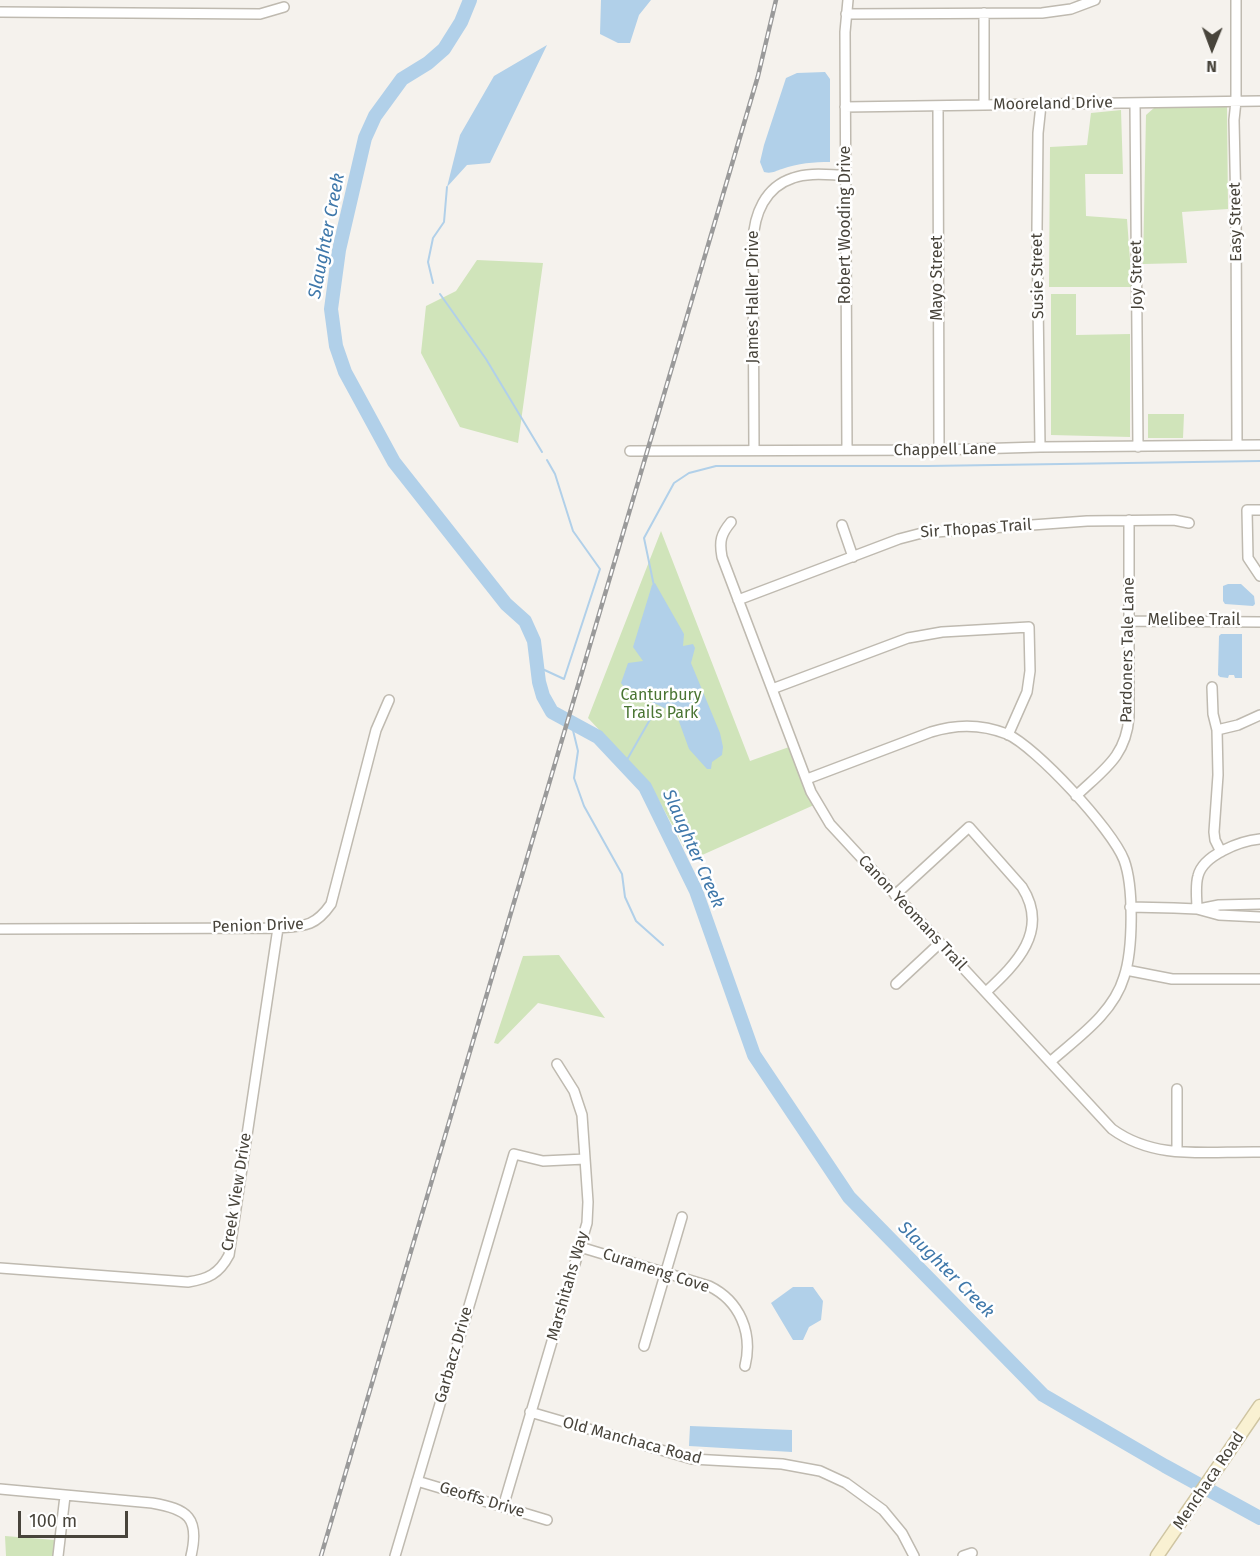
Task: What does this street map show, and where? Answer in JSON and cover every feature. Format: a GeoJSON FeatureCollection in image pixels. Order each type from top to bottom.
{"type":"FeatureCollection","features":[{"type":"Feature","properties":{"kind":"main road","name":"Menchaca Road"},"geometry":{"type":"LineString","coordinates":[[1157,1556],[1260,1406]]}},
{"type":"Feature","properties":{"kind":"street","name":"Robert Wooding Drive"},"geometry":{"type":"LineString","coordinates":[[847,450],[845,107],[846,14],[849,0]]}},
{"type":"Feature","properties":{"kind":"street"},"geometry":{"type":"LineString","coordinates":[[846,14],[1057,12],[1092,0]]}},
{"type":"Feature","properties":{"kind":"street","name":"Easy Street"},"geometry":{"type":"LineString","coordinates":[[1236,0],[1234,120],[1237,445]]}},
{"type":"Feature","properties":{"kind":"street"},"geometry":{"type":"LineString","coordinates":[[0,12],[260,14],[284,8]]}},
{"type":"Feature","properties":{"kind":"street"},"geometry":{"type":"LineString","coordinates":[[984,13],[984,105]]}},
{"type":"Feature","properties":{"kind":"street","name":"Mooreland Drive"},"geometry":{"type":"LineString","coordinates":[[845,107],[1260,101]]}},
{"type":"Feature","properties":{"kind":"street","name":"Joy Street"},"geometry":{"type":"LineString","coordinates":[[1135,103],[1138,447]]}},
{"type":"Feature","properties":{"kind":"street","name":"Susie Street"},"geometry":{"type":"LineString","coordinates":[[1040,447],[1037,228],[1038,133],[1041,105]]}},
{"type":"Feature","properties":{"kind":"street","name":"Mayo Street"},"geometry":{"type":"LineString","coordinates":[[938,106],[939,450]]}},
{"type":"Feature","properties":{"kind":"street","name":"James Haller Drive"},"geometry":{"type":"LineString","coordinates":[[754,450],[754,221],[762,203],[782,183],[804,176],[845,175]]}},
{"type":"Feature","properties":{"kind":"street","name":"Chappell Lane"},"geometry":{"type":"LineString","coordinates":[[630,451],[939,450],[1260,445]]}},
{"type":"Feature","properties":{"kind":"street"},"geometry":{"type":"LineString","coordinates":[[1260,510],[1247,510],[1247,553],[1248,558],[1256,561],[1260,576]]}},
{"type":"Feature","properties":{"kind":"street","name":"Pardoners Tale Lane"},"geometry":{"type":"LineString","coordinates":[[1076,796],[1113,760],[1124,743],[1129,717],[1129,520]]}},
{"type":"Feature","properties":{"kind":"street","name":"Sir Thopas Trail"},"geometry":{"type":"LineString","coordinates":[[738,600],[907,536],[922,533],[1087,521],[1174,520],[1189,523]]}},
{"type":"Feature","properties":{"kind":"street","name":"Canon Yeomans Trail"},"geometry":{"type":"LineString","coordinates":[[731,522],[723,531],[720,548],[814,799],[830,824],[1104,1122],[1120,1135],[1148,1148],[1177,1151],[1260,1152]]}},
{"type":"Feature","properties":{"kind":"street"},"geometry":{"type":"LineString","coordinates":[[842,525],[853,557]]}},
{"type":"Feature","properties":{"kind":"street","name":"Melibee Trail"},"geometry":{"type":"LineString","coordinates":[[1129,621],[1260,621]]}},
{"type":"Feature","properties":{"kind":"street"},"geometry":{"type":"LineString","coordinates":[[772,689],[908,638],[942,632],[1029,627],[1029,683],[1025,700],[1008,735]]}},
{"type":"Feature","properties":{"kind":"street"},"geometry":{"type":"LineString","coordinates":[[1212,687],[1213,714],[1217,730],[1214,832],[1221,852]]}},
{"type":"Feature","properties":{"kind":"street","name":"Penion Drive"},"geometry":{"type":"LineString","coordinates":[[0,929],[278,928],[301,927],[315,922],[331,904],[376,730],[389,700]]}},
{"type":"Feature","properties":{"kind":"street"},"geometry":{"type":"LineString","coordinates":[[1217,730],[1239,725],[1260,715]]}},
{"type":"Feature","properties":{"kind":"street"},"geometry":{"type":"LineString","coordinates":[[807,779],[940,729],[970,726],[1008,735],[1030,748],[1107,830],[1123,857],[1128,875],[1130,907],[1126,970],[1118,993],[1106,1011],[1050,1062]]}},
{"type":"Feature","properties":{"kind":"street"},"geometry":{"type":"LineString","coordinates":[[895,895],[969,827],[1018,882],[1026,894],[1030,912],[1030,932],[1022,955],[1011,969],[986,992]]}},
{"type":"Feature","properties":{"kind":"street"},"geometry":{"type":"LineString","coordinates":[[1197,909],[1198,874],[1205,864],[1221,852],[1244,841],[1260,839]]}},
{"type":"Feature","properties":{"kind":"street"},"geometry":{"type":"LineString","coordinates":[[1197,909],[1219,904],[1260,904]]}},
{"type":"Feature","properties":{"kind":"street"},"geometry":{"type":"LineString","coordinates":[[1130,907],[1197,909],[1219,915],[1260,916]]}},
{"type":"Feature","properties":{"kind":"street","name":"Creek View Drive"},"geometry":{"type":"LineString","coordinates":[[0,1269],[188,1282],[204,1280],[216,1274],[229,1255],[278,928]]}},
{"type":"Feature","properties":{"kind":"street"},"geometry":{"type":"LineString","coordinates":[[896,984],[940,943]]}},
{"type":"Feature","properties":{"kind":"street"},"geometry":{"type":"LineString","coordinates":[[1126,970],[1172,979],[1260,979]]}},
{"type":"Feature","properties":{"kind":"street","name":"Marshitahs Way"},"geometry":{"type":"LineString","coordinates":[[503,1507],[580,1247],[587,1213],[580,1107],[570,1083],[557,1065]]}},
{"type":"Feature","properties":{"kind":"street"},"geometry":{"type":"LineString","coordinates":[[1177,1089],[1177,1151]]}},
{"type":"Feature","properties":{"kind":"street","name":"Garbacz Drive"},"geometry":{"type":"LineString","coordinates":[[395,1556],[514,1154],[543,1161],[585,1159]]}},
{"type":"Feature","properties":{"kind":"street"},"geometry":{"type":"LineString","coordinates":[[644,1346],[682,1217]]}},
{"type":"Feature","properties":{"kind":"street","name":"Curameng Cove"},"geometry":{"type":"LineString","coordinates":[[580,1247],[709,1286],[723,1295],[734,1305],[742,1318],[748,1339],[745,1366]]}},
{"type":"Feature","properties":{"kind":"street","name":"Old Manchaca Road"},"geometry":{"type":"LineString","coordinates":[[531,1412],[692,1459],[783,1464],[820,1471],[846,1483],[882,1510],[902,1533],[914,1556]]}},
{"type":"Feature","properties":{"kind":"street","name":"Geoffs Drive"},"geometry":{"type":"LineString","coordinates":[[417,1481],[547,1520]]}},
{"type":"Feature","properties":{"kind":"street"},"geometry":{"type":"LineString","coordinates":[[0,1489],[152,1503],[176,1508],[188,1516],[193,1525],[195,1535],[191,1556]]}},
{"type":"Feature","properties":{"kind":"street"},"geometry":{"type":"LineString","coordinates":[[58,1556],[65,1496]]}},
{"type":"Feature","properties":{"kind":"green space"},"geometry":{"type":"Polygon","coordinates":[[[1155,107],[1227,107],[1228,209],[1182,212],[1187,263],[1143,264],[1146,115],[1155,107]]]}},
{"type":"Feature","properties":{"kind":"green space"},"geometry":{"type":"Polygon","coordinates":[[[1121,110],[1123,174],[1085,174],[1086,216],[1127,219],[1132,287],[1049,287],[1050,147],[1087,145],[1091,113],[1121,110]]]}},
{"type":"Feature","properties":{"kind":"green space"},"geometry":{"type":"Polygon","coordinates":[[[477,260],[543,263],[518,443],[460,427],[421,353],[426,306],[456,291],[477,260]]]}},
{"type":"Feature","properties":{"kind":"green space"},"geometry":{"type":"Polygon","coordinates":[[[1051,294],[1076,294],[1076,335],[1130,334],[1130,437],[1051,435],[1051,294]]]}},
{"type":"Feature","properties":{"kind":"green space"},"geometry":{"type":"Polygon","coordinates":[[[1148,414],[1184,414],[1183,438],[1148,438],[1148,414]]]}},
{"type":"Feature","properties":{"kind":"green space","name":"Canturbury Trails Park"},"geometry":{"type":"Polygon","coordinates":[[[661,531],[750,761],[789,747],[814,805],[691,860],[650,784],[588,718],[661,531]]]}},
{"type":"Feature","properties":{"kind":"green space"},"geometry":{"type":"Polygon","coordinates":[[[559,955],[605,1018],[538,1003],[498,1044],[494,1043],[523,956],[559,955]]]}},
{"type":"Feature","properties":{"kind":"green space"},"geometry":{"type":"Polygon","coordinates":[[[5,1536],[55,1540],[53,1556],[6,1556],[5,1536]]]}},
{"type":"Feature","properties":{"kind":"water"},"geometry":{"type":"Polygon","coordinates":[[[601,0],[651,0],[639,15],[630,43],[618,43],[600,34],[601,0]]]}},
{"type":"Feature","properties":{"kind":"water"},"geometry":{"type":"Polygon","coordinates":[[[547,45],[490,163],[467,165],[447,187],[460,135],[494,76],[547,45]]]}},
{"type":"Feature","properties":{"kind":"water"},"geometry":{"type":"Polygon","coordinates":[[[825,72],[830,79],[830,162],[800,164],[764,172],[760,162],[786,78],[797,73],[825,72]]]}},
{"type":"Feature","properties":{"kind":"water"},"geometry":{"type":"Polygon","coordinates":[[[655,583],[684,634],[683,646],[693,644],[695,648],[691,663],[720,733],[723,747],[722,755],[712,762],[711,769],[707,769],[689,749],[677,716],[673,712],[647,700],[646,694],[624,687],[621,683],[628,663],[643,661],[633,647],[652,585],[655,583]]]}},
{"type":"Feature","properties":{"kind":"water"},"geometry":{"type":"Polygon","coordinates":[[[1241,584],[1254,596],[1255,604],[1253,606],[1225,604],[1223,586],[1241,584]]]}},
{"type":"Feature","properties":{"kind":"water"},"geometry":{"type":"Polygon","coordinates":[[[1221,634],[1242,634],[1242,678],[1235,678],[1234,675],[1229,675],[1228,678],[1218,675],[1219,636],[1221,634]]]}},
{"type":"Feature","properties":{"kind":"water"},"geometry":{"type":"Polygon","coordinates":[[[793,1287],[813,1287],[823,1301],[821,1320],[809,1327],[803,1340],[793,1340],[771,1303],[793,1287]]]}},
{"type":"Feature","properties":{"kind":"water"},"geometry":{"type":"Polygon","coordinates":[[[690,1426],[792,1430],[792,1452],[689,1446],[690,1426]]]}},
{"type":"Feature","properties":{"kind":"waterway","name":"Slaughter Creek"},"geometry":{"type":"LineString","coordinates":[[470,0],[461,22],[444,49],[428,63],[402,79],[375,116],[365,138],[339,250],[331,309],[336,346],[345,372],[394,462],[506,604],[525,621],[534,641],[543,696],[552,712],[598,737],[645,787],[696,891],[754,1055],[849,1197],[1043,1395],[1260,1518]]}},
{"type":"Feature","properties":{"kind":"waterway"},"geometry":{"type":"LineString","coordinates":[[433,283],[428,262],[433,238],[444,222],[447,187]]}},
{"type":"Feature","properties":{"kind":"waterway"},"geometry":{"type":"LineString","coordinates":[[440,294],[486,359],[542,452]]}},
{"type":"Feature","properties":{"kind":"waterway"},"geometry":{"type":"LineString","coordinates":[[538,667],[564,679],[600,569],[573,531],[555,474],[547,460]]}},
{"type":"Feature","properties":{"kind":"waterway"},"geometry":{"type":"LineString","coordinates":[[654,586],[644,538],[674,483],[689,473],[716,466],[928,466],[1260,461]]}},
{"type":"Feature","properties":{"kind":"waterway"},"geometry":{"type":"LineString","coordinates":[[624,765],[656,709]]}},
{"type":"Feature","properties":{"kind":"waterway"},"geometry":{"type":"LineString","coordinates":[[571,722],[578,751],[574,778],[584,806],[622,874],[625,897],[636,921],[663,945]]}},
{"type":"Feature","properties":{"kind":"railway"},"geometry":{"type":"LineString","coordinates":[[321,1556],[758,76],[776,0]]}}]}
